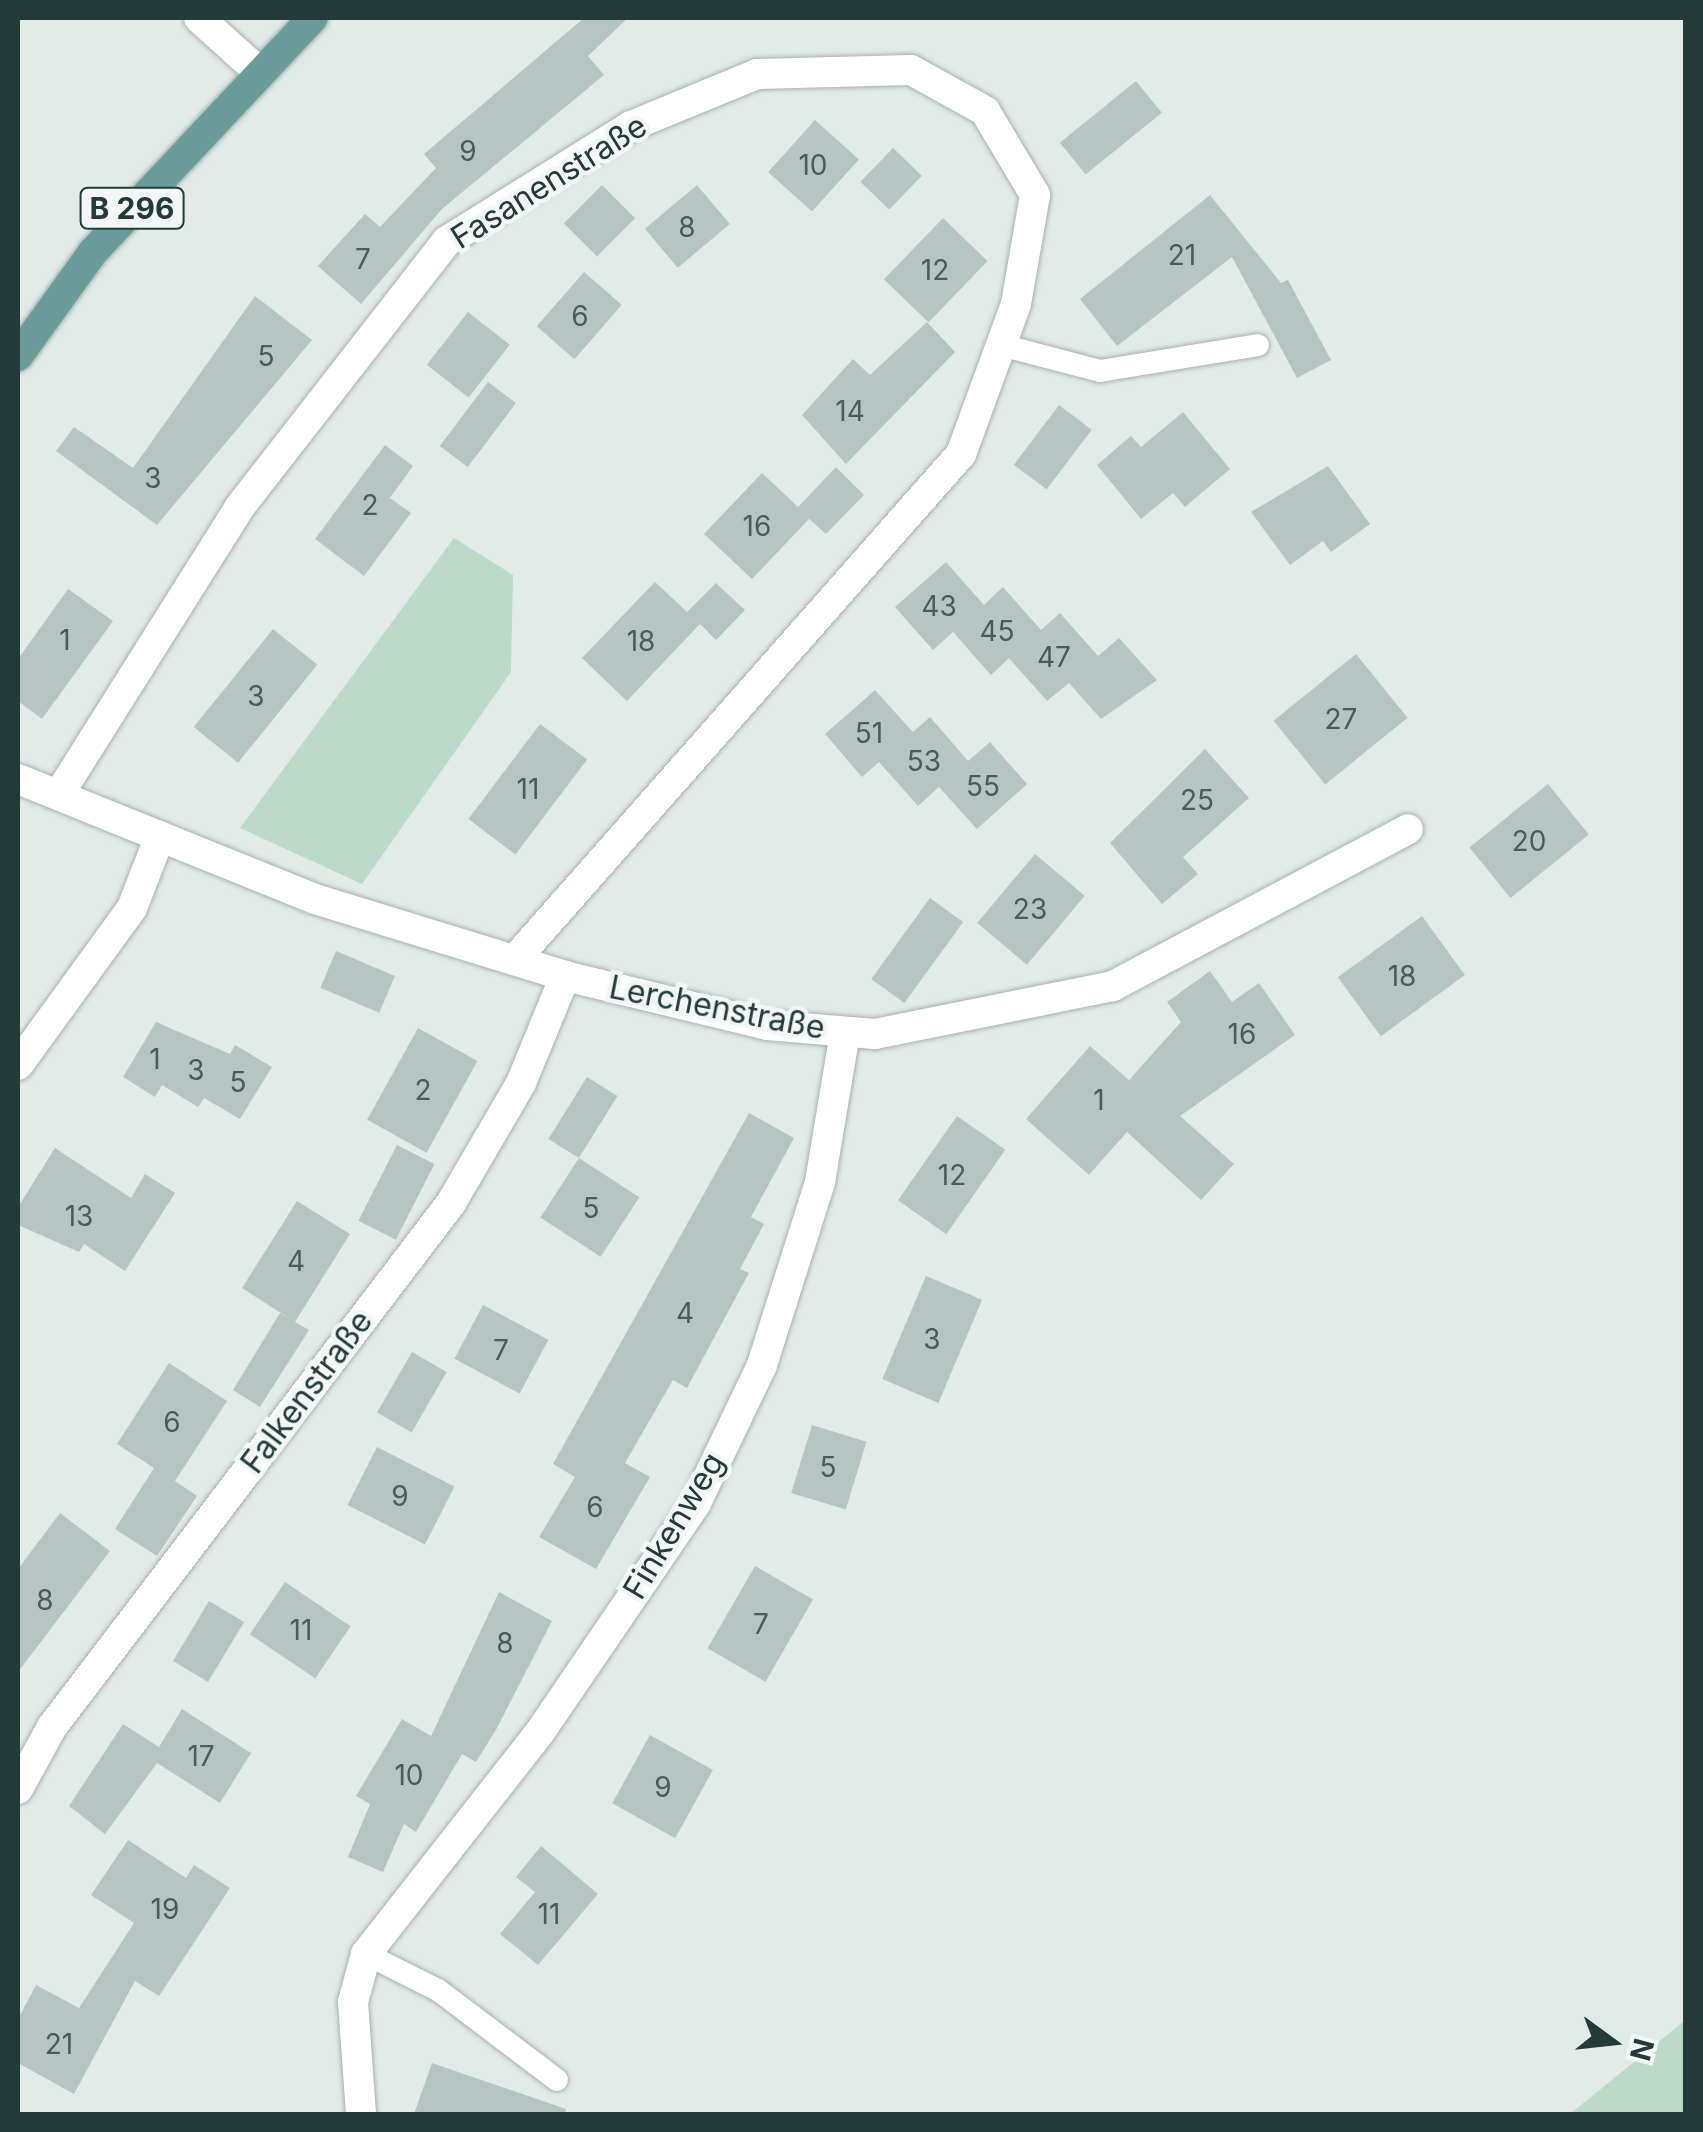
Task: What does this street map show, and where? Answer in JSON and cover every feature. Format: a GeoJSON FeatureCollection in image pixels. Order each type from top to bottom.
{"type":"FeatureCollection","features":[{"type":"Feature","properties":{"kind":"main road","name":"B 296"},"geometry":{"type":"LineString","coordinates":[[18,356],[93,252],[313,18]]}},
{"type":"Feature","properties":{"kind":"street"},"geometry":{"type":"LineString","coordinates":[[199,18],[260,72]]}},
{"type":"Feature","properties":{"kind":"street","name":"Fasanenstraße"},"geometry":{"type":"LineString","coordinates":[[61,791],[239,508],[447,242],[631,126],[757,74],[911,70],[985,111],[1035,195],[1001,345],[961,454],[519,955]]}},
{"type":"Feature","properties":{"kind":"street","name":"Lerchenstraße"},"geometry":{"type":"LineString","coordinates":[[18,779],[61,791],[315,899],[519,955],[564,976],[767,1024],[845,1033],[983,1017],[1113,986],[1408,828]]}},
{"type":"Feature","properties":{"kind":"street"},"geometry":{"type":"LineString","coordinates":[[18,1065],[132,908],[160,836]]}},
{"type":"Feature","properties":{"kind":"street","name":"Falkenstraße"},"geometry":{"type":"LineString","coordinates":[[18,1789],[52,1727],[451,1203],[521,1083],[564,976]]}},
{"type":"Feature","properties":{"kind":"street","name":"Finkenweg"},"geometry":{"type":"LineString","coordinates":[[362,2114],[352,2002],[366,1954],[540,1732],[696,1504],[773,1328],[820,1182],[845,1033]]}},
{"type":"Feature","properties":{"kind":"lane"},"geometry":{"type":"LineString","coordinates":[[1001,345],[1100,372],[1258,345]]}},
{"type":"Feature","properties":{"kind":"lane"},"geometry":{"type":"LineString","coordinates":[[366,1954],[438,1990],[557,2080]]}},
{"type":"Feature","properties":{"kind":"green space"},"geometry":{"type":"Polygon","coordinates":[[[454,538],[513,575],[511,672],[362,884],[240,828],[454,538]]]}},
{"type":"Feature","properties":{"kind":"green space"},"geometry":{"type":"Polygon","coordinates":[[[1685,2020],[1685,2114],[1570,2114],[1672,2031],[1685,2020]]]}},
{"type":"Feature","properties":{"kind":"building"},"geometry":{"type":"Polygon","coordinates":[[[584,18],[628,18],[588,56],[604,75],[442,209],[361,304],[318,266],[365,214],[380,227],[436,168],[424,154],[584,18]]]}},
{"type":"Feature","properties":{"kind":"building"},"geometry":{"type":"Polygon","coordinates":[[[1136,81],[1162,113],[1086,175],[1060,143],[1136,81]]]}},
{"type":"Feature","properties":{"kind":"building"},"geometry":{"type":"Polygon","coordinates":[[[815,120],[859,159],[812,211],[768,172],[815,120]]]}},
{"type":"Feature","properties":{"kind":"building"},"geometry":{"type":"Polygon","coordinates":[[[893,148],[922,176],[889,210],[860,182],[893,148]]]}},
{"type":"Feature","properties":{"kind":"building"},"geometry":{"type":"Polygon","coordinates":[[[602,185],[635,218],[597,256],[564,223],[602,185]]]}},
{"type":"Feature","properties":{"kind":"building"},"geometry":{"type":"Polygon","coordinates":[[[697,185],[730,224],[678,268],[645,229],[697,185]]]}},
{"type":"Feature","properties":{"kind":"building"},"geometry":{"type":"Polygon","coordinates":[[[1210,195],[1281,283],[1288,280],[1331,360],[1297,378],[1232,257],[1117,346],[1080,299],[1210,195]]]}},
{"type":"Feature","properties":{"kind":"building"},"geometry":{"type":"Polygon","coordinates":[[[943,218],[988,261],[929,322],[884,279],[943,218]]]}},
{"type":"Feature","properties":{"kind":"building"},"geometry":{"type":"Polygon","coordinates":[[[584,272],[622,305],[574,359],[537,326],[584,272]]]}},
{"type":"Feature","properties":{"kind":"building"},"geometry":{"type":"Polygon","coordinates":[[[255,296],[312,340],[157,525],[56,451],[74,427],[133,468],[255,296]]]}},
{"type":"Feature","properties":{"kind":"building"},"geometry":{"type":"Polygon","coordinates":[[[468,312],[510,345],[469,397],[427,365],[468,312]]]}},
{"type":"Feature","properties":{"kind":"building"},"geometry":{"type":"Polygon","coordinates":[[[927,322],[955,352],[846,464],[802,415],[853,359],[870,375],[927,322]]]}},
{"type":"Feature","properties":{"kind":"building"},"geometry":{"type":"Polygon","coordinates":[[[488,382],[516,403],[468,467],[440,446],[488,382]]]}},
{"type":"Feature","properties":{"kind":"building"},"geometry":{"type":"Polygon","coordinates":[[[1059,405],[1092,430],[1047,490],[1014,465],[1059,405]]]}},
{"type":"Feature","properties":{"kind":"building"},"geometry":{"type":"Polygon","coordinates":[[[1183,412],[1230,469],[1185,507],[1173,493],[1141,519],[1097,465],[1131,436],[1141,447],[1183,412]]]}},
{"type":"Feature","properties":{"kind":"building"},"geometry":{"type":"Polygon","coordinates":[[[385,445],[413,466],[390,498],[411,513],[364,576],[315,539],[385,445]]]}},
{"type":"Feature","properties":{"kind":"building"},"geometry":{"type":"Polygon","coordinates":[[[1328,466],[1370,524],[1331,552],[1323,541],[1290,565],[1251,512],[1328,466]]]}},
{"type":"Feature","properties":{"kind":"building"},"geometry":{"type":"Polygon","coordinates":[[[836,467],[864,495],[826,534],[809,519],[752,579],[704,534],[762,473],[798,507],[836,467]]]}},
{"type":"Feature","properties":{"kind":"building"},"geometry":{"type":"Polygon","coordinates":[[[946,562],[984,605],[1003,587],[1041,630],[1060,613],[1098,656],[1119,638],[1157,680],[1101,719],[1069,683],[1047,701],[1009,658],[991,675],[953,632],[933,650],[895,607],[946,562]]]}},
{"type":"Feature","properties":{"kind":"building"},"geometry":{"type":"Polygon","coordinates":[[[655,582],[687,612],[716,583],[745,610],[716,640],[700,624],[627,701],[582,658],[655,582]]]}},
{"type":"Feature","properties":{"kind":"building"},"geometry":{"type":"Polygon","coordinates":[[[68,589],[113,621],[42,719],[18,701],[18,659],[68,589]]]}},
{"type":"Feature","properties":{"kind":"building"},"geometry":{"type":"Polygon","coordinates":[[[273,629],[317,665],[238,763],[194,727],[273,629]]]}},
{"type":"Feature","properties":{"kind":"building"},"geometry":{"type":"Polygon","coordinates":[[[1356,654],[1408,718],[1325,784],[1274,721],[1356,654]]]}},
{"type":"Feature","properties":{"kind":"building"},"geometry":{"type":"Polygon","coordinates":[[[875,690],[913,732],[930,717],[968,761],[990,742],[1027,784],[977,829],[939,787],[918,806],[879,762],[862,777],[825,734],[875,690]]]}},
{"type":"Feature","properties":{"kind":"building"},"geometry":{"type":"Polygon","coordinates":[[[540,724],[587,760],[516,855],[468,819],[540,724]]]}},
{"type":"Feature","properties":{"kind":"building"},"geometry":{"type":"Polygon","coordinates":[[[1205,749],[1249,798],[1183,857],[1198,874],[1162,904],[1110,843],[1205,749]]]}},
{"type":"Feature","properties":{"kind":"building"},"geometry":{"type":"Polygon","coordinates":[[[1548,784],[1589,835],[1510,898],[1470,848],[1548,784]]]}},
{"type":"Feature","properties":{"kind":"building"},"geometry":{"type":"Polygon","coordinates":[[[1035,854],[1085,896],[1027,965],[977,923],[1035,854]]]}},
{"type":"Feature","properties":{"kind":"building"},"geometry":{"type":"Polygon","coordinates":[[[930,898],[963,922],[904,1003],[871,979],[930,898]]]}},
{"type":"Feature","properties":{"kind":"building"},"geometry":{"type":"Polygon","coordinates":[[[1422,916],[1465,975],[1381,1036],[1338,977],[1422,916]]]}},
{"type":"Feature","properties":{"kind":"building"},"geometry":{"type":"Polygon","coordinates":[[[336,951],[395,976],[379,1013],[320,988],[336,951]]]}},
{"type":"Feature","properties":{"kind":"building"},"geometry":{"type":"Polygon","coordinates":[[[1210,971],[1232,1002],[1259,983],[1295,1035],[1180,1116],[1234,1164],[1201,1200],[1127,1132],[1089,1175],[1026,1119],[1090,1046],[1129,1080],[1181,1022],[1167,1002],[1210,971]]]}},
{"type":"Feature","properties":{"kind":"building"},"geometry":{"type":"Polygon","coordinates":[[[156,1022],[230,1054],[235,1045],[272,1067],[240,1119],[204,1098],[198,1107],[162,1085],[155,1097],[123,1077],[156,1022]]]}},
{"type":"Feature","properties":{"kind":"building"},"geometry":{"type":"Polygon","coordinates":[[[418,1028],[477,1061],[427,1153],[367,1120],[418,1028]]]}},
{"type":"Feature","properties":{"kind":"building"},"geometry":{"type":"Polygon","coordinates":[[[587,1077],[618,1096],[579,1158],[548,1139],[587,1077]]]}},
{"type":"Feature","properties":{"kind":"building"},"geometry":{"type":"Polygon","coordinates":[[[749,1113],[794,1138],[751,1217],[764,1224],[740,1269],[749,1273],[687,1388],[673,1380],[625,1463],[650,1477],[596,1569],[539,1537],[575,1477],[553,1464],[749,1113]]]}},
{"type":"Feature","properties":{"kind":"building"},"geometry":{"type":"Polygon","coordinates":[[[957,1116],[1005,1150],[946,1234],[898,1200],[957,1116]]]}},
{"type":"Feature","properties":{"kind":"building"},"geometry":{"type":"Polygon","coordinates":[[[397,1145],[434,1164],[396,1240],[358,1221],[397,1145]]]}},
{"type":"Feature","properties":{"kind":"building"},"geometry":{"type":"Polygon","coordinates":[[[55,1148],[131,1198],[145,1174],[175,1193],[125,1271],[84,1244],[79,1252],[18,1225],[18,1207],[55,1148]]]}},
{"type":"Feature","properties":{"kind":"building"},"geometry":{"type":"Polygon","coordinates":[[[579,1158],[639,1197],[601,1257],[540,1218],[579,1158]]]}},
{"type":"Feature","properties":{"kind":"building"},"geometry":{"type":"Polygon","coordinates":[[[297,1201],[350,1234],[295,1322],[309,1330],[260,1407],[233,1390],[280,1313],[292,1320],[242,1288],[297,1201]]]}},
{"type":"Feature","properties":{"kind":"building"},"geometry":{"type":"Polygon","coordinates":[[[926,1276],[982,1300],[938,1403],[882,1379],[926,1276]]]}},
{"type":"Feature","properties":{"kind":"building"},"geometry":{"type":"Polygon","coordinates":[[[483,1305],[548,1340],[520,1394],[454,1359],[483,1305]]]}},
{"type":"Feature","properties":{"kind":"building"},"geometry":{"type":"Polygon","coordinates":[[[412,1352],[447,1372],[412,1433],[377,1413],[412,1352]]]}},
{"type":"Feature","properties":{"kind":"building"},"geometry":{"type":"Polygon","coordinates":[[[169,1363],[227,1401],[175,1481],[197,1496],[157,1556],[115,1529],[154,1468],[117,1444],[169,1363]]]}},
{"type":"Feature","properties":{"kind":"building"},"geometry":{"type":"Polygon","coordinates":[[[812,1425],[867,1442],[846,1510],[791,1493],[812,1425]]]}},
{"type":"Feature","properties":{"kind":"building"},"geometry":{"type":"Polygon","coordinates":[[[377,1447],[455,1486],[425,1544],[347,1505],[377,1447]]]}},
{"type":"Feature","properties":{"kind":"building"},"geometry":{"type":"Polygon","coordinates":[[[60,1513],[110,1551],[18,1672],[18,1569],[60,1513]]]}},
{"type":"Feature","properties":{"kind":"building"},"geometry":{"type":"Polygon","coordinates":[[[755,1566],[813,1600],[766,1682],[708,1648],[755,1566]]]}},
{"type":"Feature","properties":{"kind":"building"},"geometry":{"type":"Polygon","coordinates":[[[285,1582],[350,1626],[315,1678],[250,1634],[285,1582]]]}},
{"type":"Feature","properties":{"kind":"building"},"geometry":{"type":"Polygon","coordinates":[[[499,1592],[552,1621],[497,1728],[476,1762],[462,1754],[416,1832],[404,1824],[383,1872],[348,1857],[370,1804],[356,1796],[402,1719],[431,1736],[499,1592]]]}},
{"type":"Feature","properties":{"kind":"building"},"geometry":{"type":"Polygon","coordinates":[[[209,1601],[244,1622],[208,1682],[173,1661],[209,1601]]]}},
{"type":"Feature","properties":{"kind":"building"},"geometry":{"type":"Polygon","coordinates":[[[182,1709],[251,1753],[220,1803],[157,1763],[105,1834],[69,1806],[123,1724],[159,1747],[182,1709]]]}},
{"type":"Feature","properties":{"kind":"building"},"geometry":{"type":"Polygon","coordinates":[[[650,1735],[713,1770],[675,1838],[612,1803],[650,1735]]]}},
{"type":"Feature","properties":{"kind":"building"},"geometry":{"type":"Polygon","coordinates":[[[128,1840],[186,1878],[194,1865],[230,1888],[159,1996],[135,1981],[74,2094],[18,2063],[18,2019],[36,1985],[79,2008],[134,1923],[91,1895],[128,1840]]]}},
{"type":"Feature","properties":{"kind":"building"},"geometry":{"type":"Polygon","coordinates":[[[541,1846],[598,1894],[538,1965],[500,1934],[535,1892],[516,1877],[541,1846]]]}},
{"type":"Feature","properties":{"kind":"building"},"geometry":{"type":"Polygon","coordinates":[[[432,2063],[566,2109],[565,2114],[414,2114],[432,2063]]]}}]}
